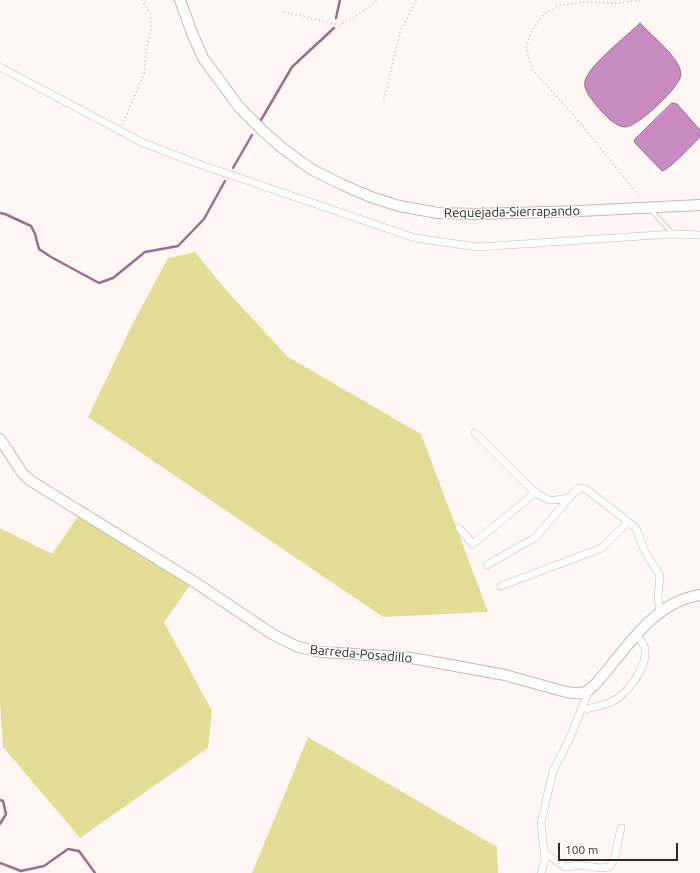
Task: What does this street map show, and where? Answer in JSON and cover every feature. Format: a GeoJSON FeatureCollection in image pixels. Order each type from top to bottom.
{"type":"FeatureCollection","features":[{"type":"Feature","properties":{"kind":"street","name":"Requejada-Sierrapando"},"geometry":{"type":"LineString","coordinates":[[180,0],[203,58],[239,107],[281,147],[311,169],[370,198],[399,206],[438,213],[476,214],[700,205]]}},
{"type":"Feature","properties":{"kind":"street"},"geometry":{"type":"LineString","coordinates":[[0,67],[141,142],[193,162],[415,238],[478,247],[672,234],[700,235]]}},
{"type":"Feature","properties":{"kind":"street"},"geometry":{"type":"LineString","coordinates":[[475,433],[536,492],[549,500],[570,498]]}},
{"type":"Feature","properties":{"kind":"street","name":"Barreda-Posadillo"},"geometry":{"type":"LineString","coordinates":[[0,439],[23,474],[31,481],[192,581],[272,634],[298,647],[321,652],[404,657],[424,660],[505,675],[576,694],[589,690]]}},
{"type":"Feature","properties":{"kind":"street"},"geometry":{"type":"LineString","coordinates":[[487,566],[536,536],[576,490],[580,488],[586,489],[636,528],[644,550],[660,576],[658,596],[660,613]]}},
{"type":"Feature","properties":{"kind":"street"},"geometry":{"type":"LineString","coordinates":[[459,528],[473,544],[536,492]]}},
{"type":"Feature","properties":{"kind":"street"},"geometry":{"type":"LineString","coordinates":[[501,586],[602,548],[628,522]]}},
{"type":"Feature","properties":{"kind":"street"},"geometry":{"type":"LineString","coordinates":[[541,873],[545,859],[541,823],[553,770],[569,740],[589,690],[598,682],[636,634],[660,613],[669,606],[681,600],[700,595]]}},
{"type":"Feature","properties":{"kind":"street"},"geometry":{"type":"LineString","coordinates":[[581,710],[612,702],[619,698],[630,687],[642,667],[645,658],[645,649],[636,634]]}},
{"type":"Feature","properties":{"kind":"street"},"geometry":{"type":"LineString","coordinates":[[544,852],[565,867],[580,865],[600,868],[609,867],[614,860],[621,828]]}},
{"type":"Feature","properties":{"kind":"lane"},"geometry":{"type":"LineString","coordinates":[[649,208],[672,234]]}},
{"type":"Feature","properties":{"kind":"path"},"geometry":{"type":"LineString","coordinates":[[120,130],[144,74],[146,50],[151,29],[150,14],[142,0]]}},
{"type":"Feature","properties":{"kind":"path"},"geometry":{"type":"LineString","coordinates":[[284,12],[339,25],[355,18],[378,0]]}},
{"type":"Feature","properties":{"kind":"path"},"geometry":{"type":"LineString","coordinates":[[384,99],[400,32],[416,0]]}},
{"type":"Feature","properties":{"kind":"path"},"geometry":{"type":"LineString","coordinates":[[640,0],[619,3],[585,2],[562,5],[545,13],[532,30],[526,48],[532,69],[576,118],[649,208]]}},
{"type":"Feature","properties":{"kind":"shaded area"},"geometry":{"type":"Polygon","coordinates":[[[640,23],[673,57],[680,69],[681,76],[677,84],[664,99],[638,121],[630,126],[624,127],[612,121],[596,105],[586,91],[585,81],[593,67],[640,23]]]}},
{"type":"Feature","properties":{"kind":"shaded area"},"geometry":{"type":"Polygon","coordinates":[[[672,103],[677,104],[700,130],[700,137],[675,161],[662,171],[634,141],[672,103]]]}},
{"type":"Feature","properties":{"kind":"shaded area"},"geometry":{"type":"Polygon","coordinates":[[[195,252],[226,290],[288,357],[421,434],[488,612],[383,617],[88,417],[133,323],[168,258],[195,252]]]}},
{"type":"Feature","properties":{"kind":"shaded area"},"geometry":{"type":"Polygon","coordinates":[[[81,512],[193,581],[164,622],[212,711],[208,748],[80,838],[3,747],[0,701],[0,528],[52,554],[81,512]]]}},
{"type":"Feature","properties":{"kind":"shaded area"},"geometry":{"type":"Polygon","coordinates":[[[308,737],[497,847],[498,873],[252,873],[308,737]]]}},
{"type":"Feature","properties":{"kind":"waterway"},"geometry":{"type":"LineString","coordinates":[[336,18],[340,0]]}},
{"type":"Feature","properties":{"kind":"waterway"},"geometry":{"type":"LineString","coordinates":[[261,120],[292,67],[334,28]]}},
{"type":"Feature","properties":{"kind":"waterway"},"geometry":{"type":"LineString","coordinates":[[233,168],[252,135]]}},
{"type":"Feature","properties":{"kind":"waterway"},"geometry":{"type":"LineString","coordinates":[[0,213],[31,226],[39,249],[99,283],[113,278],[145,252],[178,246],[204,219],[225,181]]}},
{"type":"Feature","properties":{"kind":"waterway"},"geometry":{"type":"LineString","coordinates":[[0,800],[3,801],[6,814],[0,824]]}},
{"type":"Feature","properties":{"kind":"waterway"},"geometry":{"type":"LineString","coordinates":[[0,863],[21,871],[44,866],[68,849],[79,851],[95,873]]}}]}
